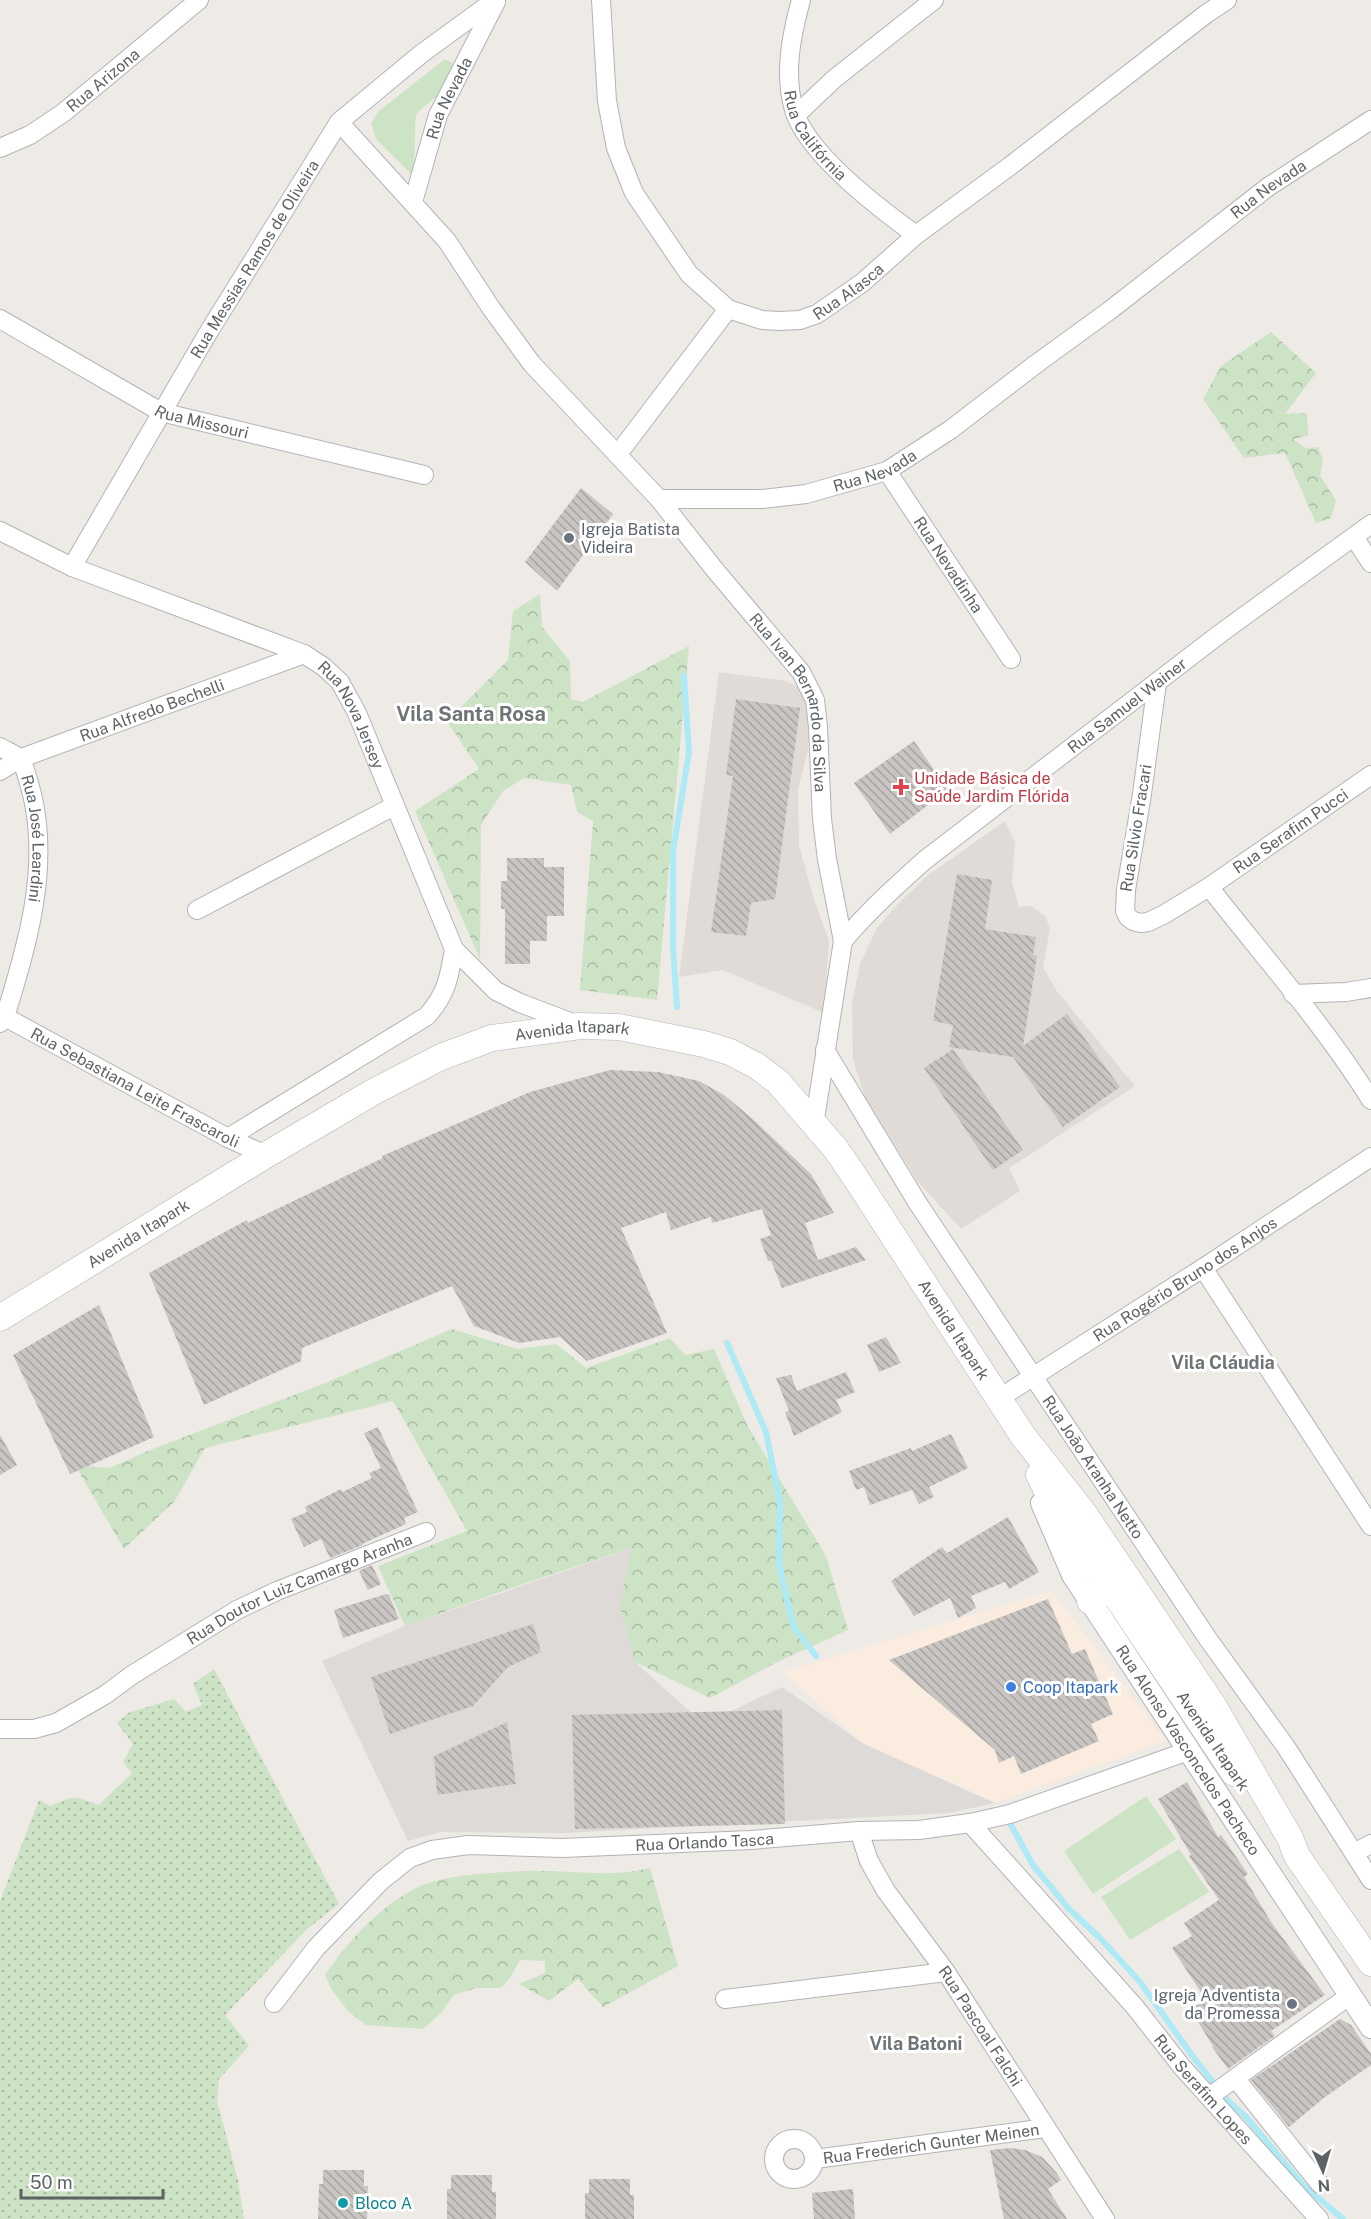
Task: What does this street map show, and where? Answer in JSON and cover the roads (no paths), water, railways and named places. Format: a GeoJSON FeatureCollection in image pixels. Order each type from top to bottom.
{"type":"FeatureCollection","features":[{"type":"Feature","properties":{"kind":"main road","name":"Avenida Itapark"},"geometry":{"type":"LineString","coordinates":[[0,1318],[266,1155],[375,1091],[441,1057],[492,1038],[580,1026],[619,1027],[704,1044],[730,1052],[757,1066],[778,1082],[835,1148],[1023,1436],[1083,1512],[1108,1588]]}},
{"type":"Feature","properties":{"kind":"main road","name":"Avenida Itapark"},"geometry":{"type":"LineString","coordinates":[[1023,1436],[1032,1461],[1064,1523],[1108,1588],[1213,1705],[1290,1838],[1297,1856],[1371,1964]]}},
{"type":"Feature","properties":{"kind":"street","name":"Rua Arizona"},"geometry":{"type":"LineString","coordinates":[[0,148],[30,135],[63,113],[199,0]]}},
{"type":"Feature","properties":{"kind":"street","name":"Rua Messias Ramos de Oliveira"},"geometry":{"type":"LineString","coordinates":[[72,567],[161,412],[276,221],[339,122],[421,54],[496,0]]}},
{"type":"Feature","properties":{"kind":"street","name":"Rua Nevada"},"geometry":{"type":"LineString","coordinates":[[412,202],[438,115],[496,0]]}},
{"type":"Feature","properties":{"kind":"street","name":"Rua Alasca"},"geometry":{"type":"LineString","coordinates":[[602,0],[607,101],[616,148],[634,193],[689,274],[728,309],[762,320],[779,321],[800,320],[817,314],[862,283],[916,235],[1227,0]]}},
{"type":"Feature","properties":{"kind":"street","name":"Rua Califórnia"},"geometry":{"type":"LineString","coordinates":[[801,0],[790,50],[790,80],[796,115],[814,145],[837,170],[916,235]]}},
{"type":"Feature","properties":{"kind":"street"},"geometry":{"type":"LineString","coordinates":[[796,115],[834,79],[934,0]]}},
{"type":"Feature","properties":{"kind":"street","name":"Rua Nevada"},"geometry":{"type":"LineString","coordinates":[[659,499],[762,499],[806,494],[887,471],[950,430],[1109,311],[1268,187],[1371,120]]}},
{"type":"Feature","properties":{"kind":"street"},"geometry":{"type":"LineString","coordinates":[[339,122],[447,241],[491,308],[532,364],[659,499]]}},
{"type":"Feature","properties":{"kind":"street"},"geometry":{"type":"LineString","coordinates":[[618,454],[728,309]]}},
{"type":"Feature","properties":{"kind":"street","name":"Rua Missouri"},"geometry":{"type":"LineString","coordinates":[[0,319],[161,412],[423,476]]}},
{"type":"Feature","properties":{"kind":"street","name":"Rua Nevadinha"},"geometry":{"type":"LineString","coordinates":[[887,471],[1011,659]]}},
{"type":"Feature","properties":{"kind":"street","name":"Rua Ivan Bernardo da Silva"},"geometry":{"type":"LineString","coordinates":[[659,499],[783,649],[809,686],[815,700],[822,819],[827,859],[843,941]]}},
{"type":"Feature","properties":{"kind":"street","name":"Rua Samuel Wainer"},"geometry":{"type":"LineString","coordinates":[[843,941],[879,900],[925,860],[1221,633],[1371,524]]}},
{"type":"Feature","properties":{"kind":"street","name":"Rua Nova Jersey"},"geometry":{"type":"LineString","coordinates":[[0,531],[72,567],[304,654],[324,667],[340,682],[357,713],[454,949],[496,991],[520,1003],[580,1026]]}},
{"type":"Feature","properties":{"kind":"street"},"geometry":{"type":"LineString","coordinates":[[1354,537],[1371,563]]}},
{"type":"Feature","properties":{"kind":"street","name":"Rua Alfredo Bechelli"},"geometry":{"type":"LineString","coordinates":[[0,771],[19,759],[304,654]]}},
{"type":"Feature","properties":{"kind":"street","name":"Rua Silvio Fracari"},"geometry":{"type":"LineString","coordinates":[[1158,683],[1143,794],[1129,865],[1125,911],[1133,921],[1141,923],[1149,921],[1209,887]]}},
{"type":"Feature","properties":{"kind":"street"},"geometry":{"type":"LineString","coordinates":[[0,747],[19,759]]}},
{"type":"Feature","properties":{"kind":"street","name":"Rua José Leardini"},"geometry":{"type":"LineString","coordinates":[[3,1020],[21,960],[38,882],[39,849],[34,805],[19,759]]}},
{"type":"Feature","properties":{"kind":"street","name":"Rua Serafim Pucci"},"geometry":{"type":"LineString","coordinates":[[1209,887],[1371,775]]}},
{"type":"Feature","properties":{"kind":"street"},"geometry":{"type":"LineString","coordinates":[[197,910],[394,806]]}},
{"type":"Feature","properties":{"kind":"street"},"geometry":{"type":"LineString","coordinates":[[1209,887],[1340,1053],[1371,1100]]}},
{"type":"Feature","properties":{"kind":"street"},"geometry":{"type":"LineString","coordinates":[[814,1125],[843,941]]}},
{"type":"Feature","properties":{"kind":"street"},"geometry":{"type":"LineString","coordinates":[[228,1138],[428,1016],[441,1000],[448,983],[454,949]]}},
{"type":"Feature","properties":{"kind":"street"},"geometry":{"type":"LineString","coordinates":[[448,983],[477,974]]}},
{"type":"Feature","properties":{"kind":"street"},"geometry":{"type":"LineString","coordinates":[[1293,994],[1346,992],[1371,988]]}},
{"type":"Feature","properties":{"kind":"street","name":"Rua Sebastiana Leite Frascaroli"},"geometry":{"type":"LineString","coordinates":[[3,1020],[228,1138],[266,1155]]}},
{"type":"Feature","properties":{"kind":"street","name":"Rua João Aranha Netto"},"geometry":{"type":"LineString","coordinates":[[825,1050],[917,1202],[1208,1639],[1286,1747],[1371,1880]]}},
{"type":"Feature","properties":{"kind":"street","name":"Rua Rogério Bruno dos Anjos"},"geometry":{"type":"LineString","coordinates":[[998,1399],[1203,1268],[1371,1156]]}},
{"type":"Feature","properties":{"kind":"street"},"geometry":{"type":"LineString","coordinates":[[1203,1268],[1371,1526]]}},
{"type":"Feature","properties":{"kind":"street","name":"Rua Doutor Luiz Camargo Aranha"},"geometry":{"type":"LineString","coordinates":[[0,1729],[34,1729],[56,1723],[73,1715],[132,1675],[237,1610],[277,1591],[426,1532]]}},
{"type":"Feature","properties":{"kind":"street","name":"Rua Alonso Vasconcelos Pacheco"},"geometry":{"type":"LineString","coordinates":[[1108,1588],[1188,1751],[1371,2027]]}},
{"type":"Feature","properties":{"kind":"street","name":"Rua Orlando Tasca"},"geometry":{"type":"LineString","coordinates":[[274,2003],[316,1948],[381,1881],[410,1858],[432,1850],[468,1845],[562,1848],[751,1840],[859,1831],[919,1830],[970,1823],[1010,1814],[1188,1751]]}},
{"type":"Feature","properties":{"kind":"street","name":"Rua Serafim Lopes"},"geometry":{"type":"LineString","coordinates":[[970,1823],[1135,2007],[1182,2067],[1211,2096],[1280,2179],[1318,2219]]}},
{"type":"Feature","properties":{"kind":"street","name":"Rua Pascoal Falchi"},"geometry":{"type":"LineString","coordinates":[[859,1831],[869,1861],[886,1891],[946,1972],[1105,2219]]}},
{"type":"Feature","properties":{"kind":"street"},"geometry":{"type":"LineString","coordinates":[[1354,1853],[1371,1844]]}},
{"type":"Feature","properties":{"kind":"street"},"geometry":{"type":"LineString","coordinates":[[725,1999],[946,1972]]}},
{"type":"Feature","properties":{"kind":"street"},"geometry":{"type":"LineString","coordinates":[[1211,2096],[1349,1996]]}},
{"type":"Feature","properties":{"kind":"street"},"geometry":{"type":"LineString","coordinates":[[1233,2081],[1320,2184]]}},
{"type":"Feature","properties":{"kind":"street","name":"Rua Frederich Gunter Meinen"},"geometry":{"type":"LineString","coordinates":[[815,2159],[1046,2128]]}},
{"type":"Feature","properties":{"kind":"waterway"},"geometry":{"type":"LineString","coordinates":[[677,1007],[673,948],[673,851],[689,752],[684,676]]}},
{"type":"Feature","properties":{"kind":"waterway"},"geometry":{"type":"LineString","coordinates":[[727,1343],[766,1432],[780,1502],[779,1564],[793,1626],[816,1656]]}},
{"type":"Feature","properties":{"kind":"waterway"},"geometry":{"type":"LineString","coordinates":[[1011,1825],[1033,1865],[1069,1909],[1101,1939],[1140,1982],[1227,2100],[1246,2117],[1303,2185],[1343,2219]]}},
{"type":"Feature","properties":{"kind":"place","name":"Igreja Batista Videira"},"geometry":{"type":"Point","coordinates":[569,538]}},
{"type":"Feature","properties":{"kind":"place","name":"Unidade Básica de Saúde Jardim Flórida"},"geometry":{"type":"Point","coordinates":[901,787]}},
{"type":"Feature","properties":{"kind":"place","name":"Coop Itapark"},"geometry":{"type":"Point","coordinates":[1011,1687]}},
{"type":"Feature","properties":{"kind":"place","name":"Igreja Adventista da Promessa"},"geometry":{"type":"Point","coordinates":[1292,2004]}},
{"type":"Feature","properties":{"kind":"place","name":"Bloco A"},"geometry":{"type":"Point","coordinates":[343,2203]}},
{"type":"Feature","properties":{"kind":"district","name":"Vila Santa Rosa"},"geometry":{"type":"Point","coordinates":[471,714]}},
{"type":"Feature","properties":{"kind":"district","name":"Vila Cláudia"},"geometry":{"type":"Point","coordinates":[1223,1362]}},
{"type":"Feature","properties":{"kind":"district","name":"Vila Batoni"},"geometry":{"type":"Point","coordinates":[916,2043]}}]}
